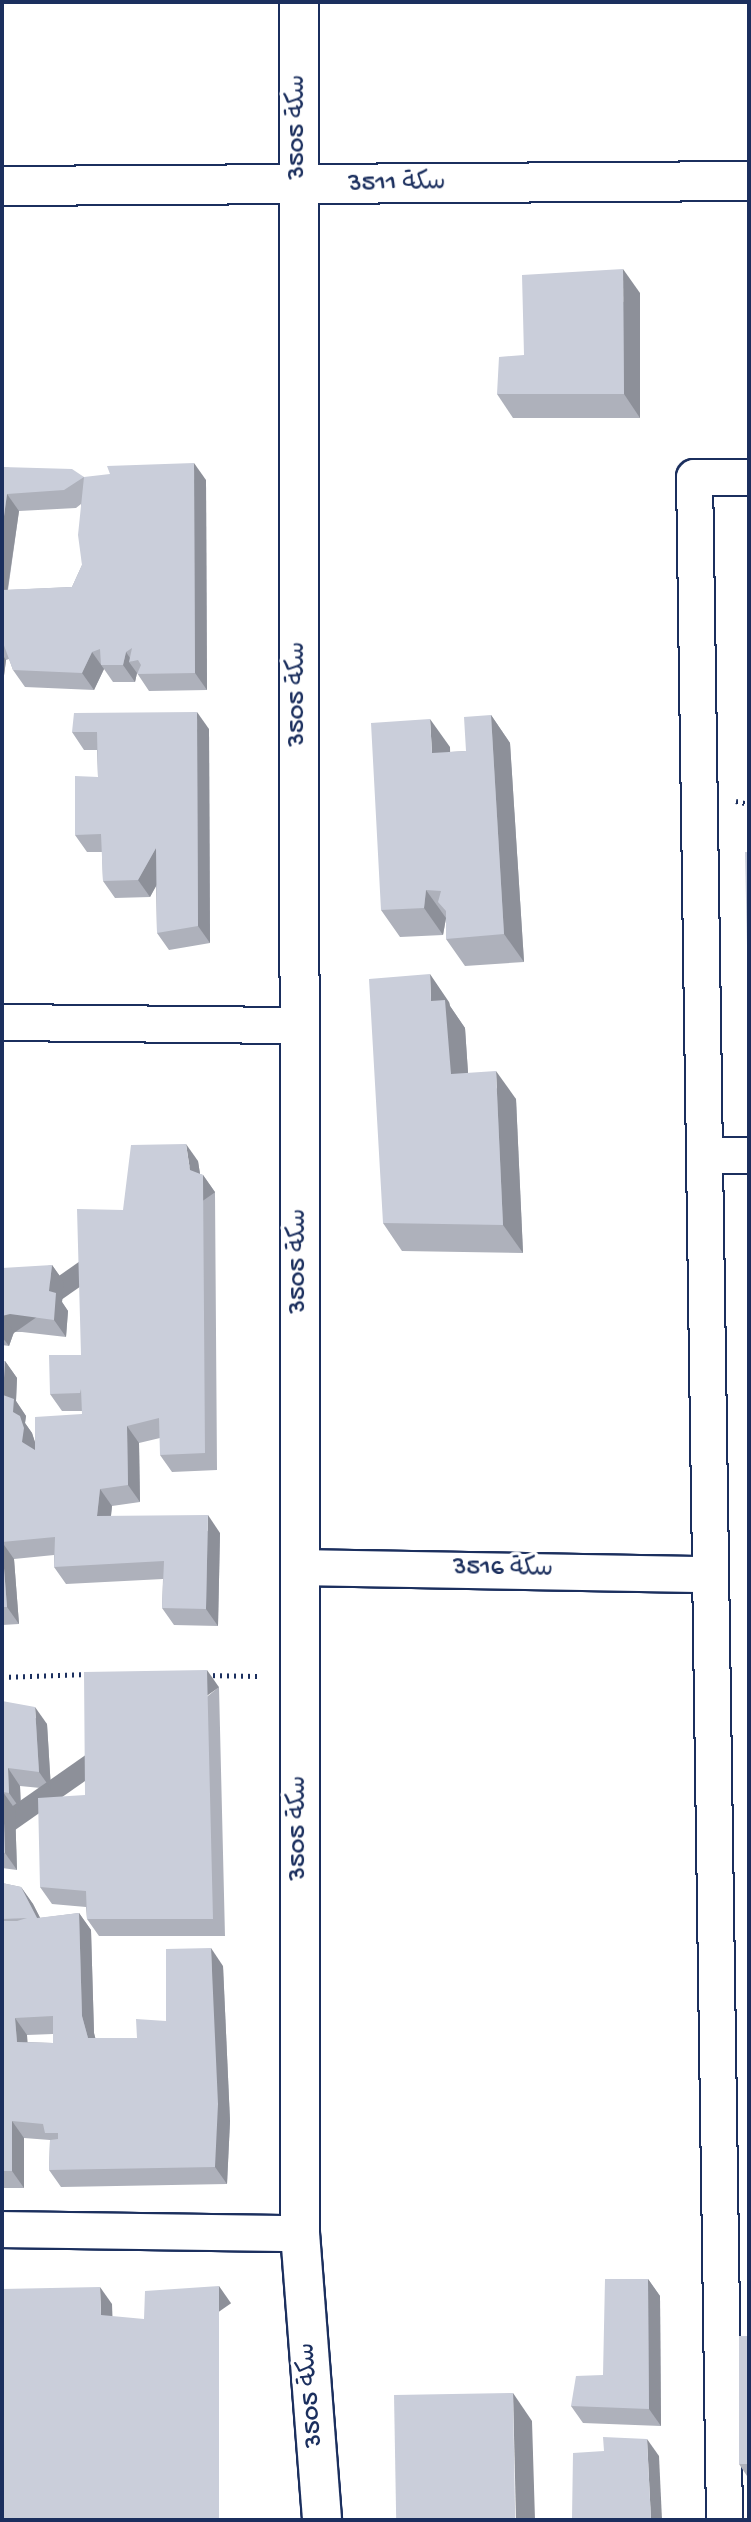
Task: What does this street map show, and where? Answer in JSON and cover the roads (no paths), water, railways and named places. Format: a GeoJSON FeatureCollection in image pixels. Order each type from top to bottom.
{"type":"FeatureCollection","features":[{"type":"Feature","properties":{"kind":"street","name":"سكة 3505"},"geometry":{"type":"LineString","coordinates":[[299,2],[300,2233],[322,2520]]}},
{"type":"Feature","properties":{"kind":"street","name":"سكة 3511"},"geometry":{"type":"LineString","coordinates":[[2,186],[749,181]]}},
{"type":"Feature","properties":{"kind":"street"},"geometry":{"type":"LineString","coordinates":[[724,2520],[736,2277],[707,1574],[706,1155],[694,477],[749,477]]}},
{"type":"Feature","properties":{"kind":"street"},"geometry":{"type":"LineString","coordinates":[[2,1022],[299,1025]]}},
{"type":"Feature","properties":{"kind":"street"},"geometry":{"type":"LineString","coordinates":[[706,1155],[749,1155]]}},
{"type":"Feature","properties":{"kind":"street","name":"سكة 3516"},"geometry":{"type":"LineString","coordinates":[[300,1567],[707,1574]]}},
{"type":"Feature","properties":{"kind":"street"},"geometry":{"type":"LineString","coordinates":[[2,2229],[300,2233]]}}]}
